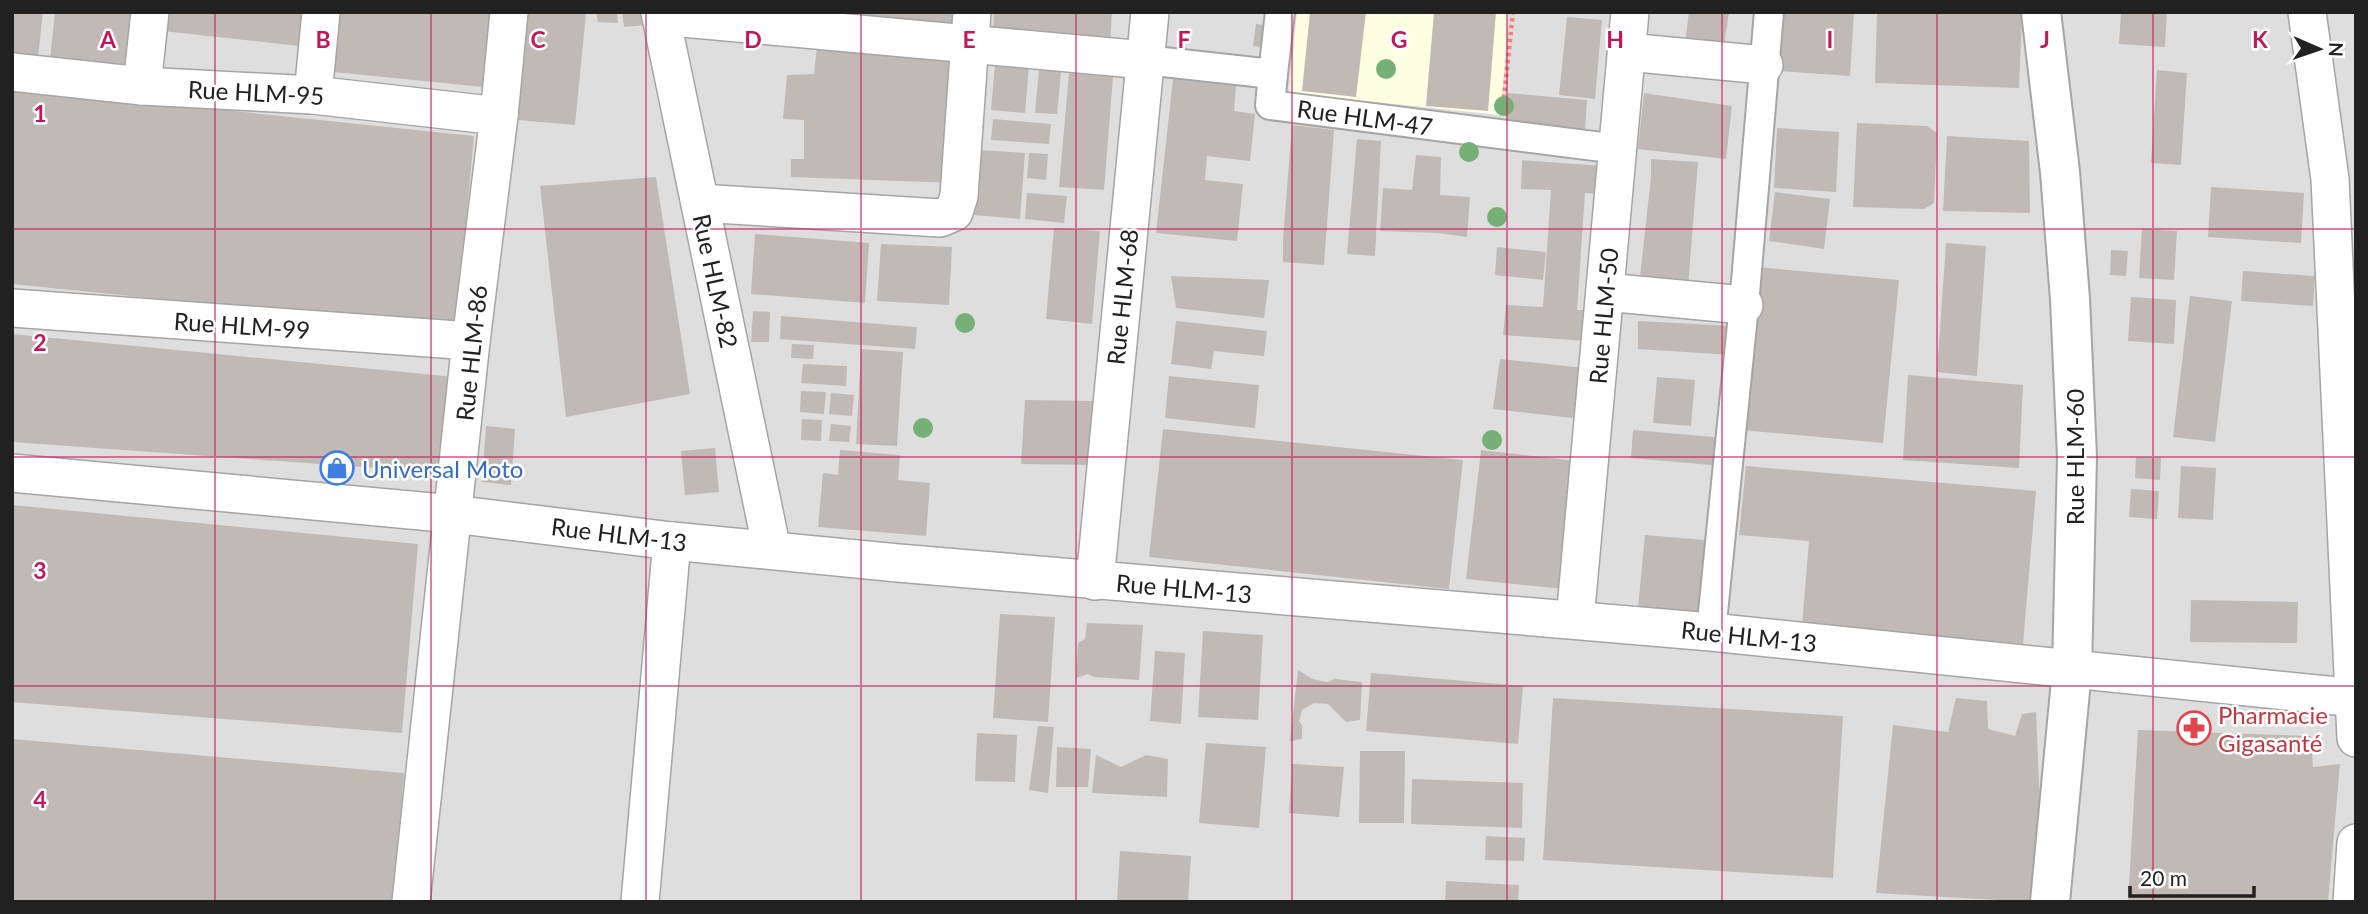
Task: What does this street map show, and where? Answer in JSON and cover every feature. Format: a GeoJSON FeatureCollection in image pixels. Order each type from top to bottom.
{"type":"FeatureCollection","features":[{"type":"Feature","properties":{"kind":"street"},"geometry":{"type":"LineString","coordinates":[[142,86],[150,12]]}},
{"type":"Feature","properties":{"kind":"street"},"geometry":{"type":"LineString","coordinates":[[313,95],[321,12]]}},
{"type":"Feature","properties":{"kind":"street","name":"Rue HLM-86"},"geometry":{"type":"LineString","coordinates":[[411,902],[509,12]]}},
{"type":"Feature","properties":{"kind":"street","name":"Rue HLM-68"},"geometry":{"type":"LineString","coordinates":[[1095,581],[1150,12]]}},
{"type":"Feature","properties":{"kind":"street"},"geometry":{"type":"LineString","coordinates":[[1273,74],[1280,12]]}},
{"type":"Feature","properties":{"kind":"street","name":"Rue HLM-50"},"geometry":{"type":"LineString","coordinates":[[1575,620],[1630,12]]}},
{"type":"Feature","properties":{"kind":"street"},"geometry":{"type":"LineString","coordinates":[[1711,632],[1744,305],[1769,12]]}},
{"type":"Feature","properties":{"kind":"street","name":"Rue HLM-60"},"geometry":{"type":"LineString","coordinates":[[2041,12],[2060,172],[2070,299],[2077,457],[2072,670],[2050,902]]}},
{"type":"Feature","properties":{"kind":"street"},"geometry":{"type":"LineString","coordinates":[[2307,12],[2343,180],[2356,738]]}},
{"type":"Feature","properties":{"kind":"street"},"geometry":{"type":"LineString","coordinates":[[661,14],[970,29],[1145,60]]}},
{"type":"Feature","properties":{"kind":"street","name":"Rue HLM-82"},"geometry":{"type":"LineString","coordinates":[[661,14],[772,550]]}},
{"type":"Feature","properties":{"kind":"street"},"geometry":{"type":"LineString","coordinates":[[699,203],[940,218],[954,212],[959,197],[970,29]]}},
{"type":"Feature","properties":{"kind":"street"},"geometry":{"type":"LineString","coordinates":[[1627,52],[1765,65]]}},
{"type":"Feature","properties":{"kind":"street","name":"Rue HLM-47"},"geometry":{"type":"LineString","coordinates":[[1145,60],[1273,74],[1270,105],[1619,149]]}},
{"type":"Feature","properties":{"kind":"street","name":"Rue HLM-95"},"geometry":{"type":"LineString","coordinates":[[12,72],[142,86],[313,95],[499,116]]}},
{"type":"Feature","properties":{"kind":"street"},"geometry":{"type":"LineString","coordinates":[[1605,292],[1744,305]]}},
{"type":"Feature","properties":{"kind":"street","name":"Rue HLM-99"},"geometry":{"type":"LineString","coordinates":[[12,308],[471,341]]}},
{"type":"Feature","properties":{"kind":"street","name":"Rue HLM-13"},"geometry":{"type":"LineString","coordinates":[[12,473],[453,514],[672,541],[1095,581],[1711,632],[2355,698]]}},
{"type":"Feature","properties":{"kind":"street"},"geometry":{"type":"LineString","coordinates":[[640,902],[672,541]]}},
{"type":"Feature","properties":{"kind":"street"},"geometry":{"type":"LineString","coordinates":[[2352,902],[2356,843]]}},
{"type":"Feature","properties":{"kind":"path"},"geometry":{"type":"LineString","coordinates":[[1501,135],[1513,12]]}},
{"type":"Feature","properties":{"kind":"shaded area"},"geometry":{"type":"Polygon","coordinates":[[[12,12],[2356,12],[2356,902],[12,902],[12,12]]]}},
{"type":"Feature","properties":{"kind":"shaded area"},"geometry":{"type":"Polygon","coordinates":[[[1297,12],[1508,12],[1501,115],[1289,93],[1297,12]]]}},
{"type":"Feature","properties":{"kind":"building"},"geometry":{"type":"Polygon","coordinates":[[[12,12],[43,12],[38,58],[12,55],[12,12]]]}},
{"type":"Feature","properties":{"kind":"building"},"geometry":{"type":"Polygon","coordinates":[[[55,12],[133,12],[127,67],[50,59],[55,12]]]}},
{"type":"Feature","properties":{"kind":"building"},"geometry":{"type":"Polygon","coordinates":[[[165,12],[302,12],[299,46],[163,31],[165,12]]]}},
{"type":"Feature","properties":{"kind":"building"},"geometry":{"type":"Polygon","coordinates":[[[340,12],[491,12],[483,87],[334,72],[340,12]]]}},
{"type":"Feature","properties":{"kind":"building"},"geometry":{"type":"Polygon","coordinates":[[[528,12],[586,13],[575,125],[518,120],[528,12]]]}},
{"type":"Feature","properties":{"kind":"building"},"geometry":{"type":"Polygon","coordinates":[[[596,12],[617,12],[618,23],[598,22],[596,12]]]}},
{"type":"Feature","properties":{"kind":"building"},"geometry":{"type":"Polygon","coordinates":[[[622,12],[644,12],[645,25],[624,27],[622,12]]]}},
{"type":"Feature","properties":{"kind":"building"},"geometry":{"type":"Polygon","coordinates":[[[747,12],[956,12],[955,28],[747,12]]]}},
{"type":"Feature","properties":{"kind":"building"},"geometry":{"type":"Polygon","coordinates":[[[994,12],[1112,12],[1110,44],[993,36],[994,12]]]}},
{"type":"Feature","properties":{"kind":"building"},"geometry":{"type":"Polygon","coordinates":[[[1310,12],[1366,12],[1356,97],[1302,91],[1310,12]]]}},
{"type":"Feature","properties":{"kind":"building"},"geometry":{"type":"Polygon","coordinates":[[[1434,12],[1496,12],[1488,111],[1426,106],[1434,12]]]}},
{"type":"Feature","properties":{"kind":"building"},"geometry":{"type":"Polygon","coordinates":[[[1689,12],[1729,12],[1724,45],[1685,43],[1689,12]]]}},
{"type":"Feature","properties":{"kind":"building"},"geometry":{"type":"Polygon","coordinates":[[[1784,12],[1854,12],[1850,76],[1779,71],[1784,12]]]}},
{"type":"Feature","properties":{"kind":"building"},"geometry":{"type":"Polygon","coordinates":[[[1877,12],[2022,12],[2019,88],[1875,83],[1877,12]]]}},
{"type":"Feature","properties":{"kind":"building"},"geometry":{"type":"Polygon","coordinates":[[[2121,12],[2167,12],[2165,47],[2119,44],[2121,12]]]}},
{"type":"Feature","properties":{"kind":"building"},"geometry":{"type":"Polygon","coordinates":[[[1567,17],[1602,20],[1595,99],[1559,95],[1567,17]]]}},
{"type":"Feature","properties":{"kind":"building"},"geometry":{"type":"Polygon","coordinates":[[[1256,24],[1289,27],[1287,51],[1253,46],[1256,24]]]}},
{"type":"Feature","properties":{"kind":"building"},"geometry":{"type":"Polygon","coordinates":[[[817,46],[960,59],[954,183],[791,177],[791,159],[804,159],[804,120],[783,119],[787,75],[814,74],[817,46]]]}},
{"type":"Feature","properties":{"kind":"building"},"geometry":{"type":"Polygon","coordinates":[[[995,64],[1029,67],[1025,113],[991,110],[995,64]]]}},
{"type":"Feature","properties":{"kind":"building"},"geometry":{"type":"Polygon","coordinates":[[[1039,70],[1061,72],[1057,114],[1035,113],[1039,70]]]}},
{"type":"Feature","properties":{"kind":"building"},"geometry":{"type":"Polygon","coordinates":[[[2157,70],[2187,73],[2181,165],[2151,163],[2157,70]]]}},
{"type":"Feature","properties":{"kind":"building"},"geometry":{"type":"Polygon","coordinates":[[[1069,73],[1113,77],[1104,190],[1059,187],[1069,73]]]}},
{"type":"Feature","properties":{"kind":"building"},"geometry":{"type":"Polygon","coordinates":[[[1173,79],[1236,86],[1234,111],[1255,114],[1250,161],[1207,156],[1205,180],[1243,184],[1237,241],[1156,233],[1173,79]]]}},
{"type":"Feature","properties":{"kind":"building"},"geometry":{"type":"Polygon","coordinates":[[[12,88],[474,136],[456,329],[12,284],[12,88]]]}},
{"type":"Feature","properties":{"kind":"building"},"geometry":{"type":"Polygon","coordinates":[[[1508,93],[1587,100],[1585,129],[1506,127],[1508,93]]]}},
{"type":"Feature","properties":{"kind":"building"},"geometry":{"type":"Polygon","coordinates":[[[1644,93],[1732,106],[1726,159],[1638,149],[1644,93]]]}},
{"type":"Feature","properties":{"kind":"building"},"geometry":{"type":"Polygon","coordinates":[[[993,119],[1051,124],[1049,144],[991,140],[993,119]]]}},
{"type":"Feature","properties":{"kind":"building"},"geometry":{"type":"Polygon","coordinates":[[[1857,123],[1927,126],[1937,133],[1934,203],[1924,209],[1853,207],[1857,123]]]}},
{"type":"Feature","properties":{"kind":"building"},"geometry":{"type":"Polygon","coordinates":[[[1292,125],[1334,130],[1324,265],[1283,262],[1292,125]]]}},
{"type":"Feature","properties":{"kind":"building"},"geometry":{"type":"Polygon","coordinates":[[[1777,128],[1839,132],[1836,192],[1774,188],[1777,128]]]}},
{"type":"Feature","properties":{"kind":"building"},"geometry":{"type":"Polygon","coordinates":[[[1947,136],[2029,141],[2030,213],[1943,211],[1947,136]]]}},
{"type":"Feature","properties":{"kind":"building"},"geometry":{"type":"Polygon","coordinates":[[[1357,139],[1381,141],[1375,256],[1347,254],[1357,139]]]}},
{"type":"Feature","properties":{"kind":"building"},"geometry":{"type":"Polygon","coordinates":[[[979,150],[1025,153],[1020,219],[974,215],[979,150]]]}},
{"type":"Feature","properties":{"kind":"building"},"geometry":{"type":"Polygon","coordinates":[[[1029,153],[1048,154],[1046,180],[1027,178],[1029,153]]]}},
{"type":"Feature","properties":{"kind":"building"},"geometry":{"type":"Polygon","coordinates":[[[1416,155],[1441,157],[1440,195],[1470,197],[1467,237],[1380,231],[1383,188],[1412,190],[1416,155]]]}},
{"type":"Feature","properties":{"kind":"building"},"geometry":{"type":"Polygon","coordinates":[[[1651,159],[1698,162],[1688,287],[1639,286],[1651,159]]]}},
{"type":"Feature","properties":{"kind":"building"},"geometry":{"type":"Polygon","coordinates":[[[1522,160],[1604,166],[1603,194],[1585,193],[1577,310],[1590,310],[1587,341],[1503,335],[1506,305],[1543,307],[1551,190],[1521,189],[1522,160]]]}},
{"type":"Feature","properties":{"kind":"building"},"geometry":{"type":"Polygon","coordinates":[[[656,177],[690,394],[566,417],[540,186],[656,177]]]}},
{"type":"Feature","properties":{"kind":"building"},"geometry":{"type":"Polygon","coordinates":[[[2211,187],[2304,193],[2301,243],[2208,237],[2211,187]]]}},
{"type":"Feature","properties":{"kind":"building"},"geometry":{"type":"Polygon","coordinates":[[[1775,192],[1830,199],[1824,249],[1769,241],[1775,192]]]}},
{"type":"Feature","properties":{"kind":"building"},"geometry":{"type":"Polygon","coordinates":[[[1027,193],[1067,196],[1064,223],[1025,219],[1027,193]]]}},
{"type":"Feature","properties":{"kind":"building"},"geometry":{"type":"Polygon","coordinates":[[[1054,228],[1100,231],[1092,324],[1046,319],[1054,228]]]}},
{"type":"Feature","properties":{"kind":"building"},"geometry":{"type":"Polygon","coordinates":[[[2142,229],[2177,231],[2174,280],[2139,278],[2142,229]]]}},
{"type":"Feature","properties":{"kind":"building"},"geometry":{"type":"Polygon","coordinates":[[[755,234],[869,243],[865,303],[751,294],[755,234]]]}},
{"type":"Feature","properties":{"kind":"building"},"geometry":{"type":"Polygon","coordinates":[[[1946,243],[1986,246],[1977,376],[1937,372],[1946,243]]]}},
{"type":"Feature","properties":{"kind":"building"},"geometry":{"type":"Polygon","coordinates":[[[881,244],[952,247],[949,305],[877,301],[881,244]]]}},
{"type":"Feature","properties":{"kind":"building"},"geometry":{"type":"Polygon","coordinates":[[[1497,247],[1546,252],[1543,280],[1495,275],[1497,247]]]}},
{"type":"Feature","properties":{"kind":"building"},"geometry":{"type":"Polygon","coordinates":[[[2111,250],[2128,251],[2126,276],[2110,275],[2111,250]]]}},
{"type":"Feature","properties":{"kind":"building"},"geometry":{"type":"Polygon","coordinates":[[[1757,267],[1899,280],[1883,443],[1742,430],[1757,267]]]}},
{"type":"Feature","properties":{"kind":"building"},"geometry":{"type":"Polygon","coordinates":[[[2243,271],[2315,276],[2313,306],[2241,301],[2243,271]]]}},
{"type":"Feature","properties":{"kind":"building"},"geometry":{"type":"Polygon","coordinates":[[[1171,276],[1269,280],[1264,318],[1176,308],[1171,276]]]}},
{"type":"Feature","properties":{"kind":"building"},"geometry":{"type":"Polygon","coordinates":[[[2190,296],[2232,301],[2215,442],[2173,437],[2190,296]]]}},
{"type":"Feature","properties":{"kind":"building"},"geometry":{"type":"Polygon","coordinates":[[[2131,297],[2176,300],[2174,344],[2128,341],[2131,297]]]}},
{"type":"Feature","properties":{"kind":"building"},"geometry":{"type":"Polygon","coordinates":[[[753,311],[770,312],[769,342],[751,342],[753,311]]]}},
{"type":"Feature","properties":{"kind":"building"},"geometry":{"type":"Polygon","coordinates":[[[781,316],[917,327],[915,349],[780,339],[781,316]]]}},
{"type":"Feature","properties":{"kind":"building"},"geometry":{"type":"Polygon","coordinates":[[[1176,321],[1267,331],[1264,356],[1214,351],[1211,369],[1171,364],[1176,321]]]}},
{"type":"Feature","properties":{"kind":"building"},"geometry":{"type":"Polygon","coordinates":[[[1638,321],[1734,326],[1733,355],[1638,349],[1638,321]]]}},
{"type":"Feature","properties":{"kind":"building"},"geometry":{"type":"Polygon","coordinates":[[[12,334],[455,377],[446,473],[12,442],[12,334]]]}},
{"type":"Feature","properties":{"kind":"building"},"geometry":{"type":"Polygon","coordinates":[[[792,344],[814,345],[813,359],[791,358],[792,344]]]}},
{"type":"Feature","properties":{"kind":"building"},"geometry":{"type":"Polygon","coordinates":[[[861,349],[903,352],[897,446],[856,444],[861,349]]]}},
{"type":"Feature","properties":{"kind":"building"},"geometry":{"type":"Polygon","coordinates":[[[1500,359],[1585,368],[1582,419],[1493,409],[1500,359]]]}},
{"type":"Feature","properties":{"kind":"building"},"geometry":{"type":"Polygon","coordinates":[[[803,364],[847,366],[846,386],[801,383],[803,364]]]}},
{"type":"Feature","properties":{"kind":"building"},"geometry":{"type":"Polygon","coordinates":[[[1908,375],[2023,385],[2019,468],[1903,460],[1908,375]]]}},
{"type":"Feature","properties":{"kind":"building"},"geometry":{"type":"Polygon","coordinates":[[[1169,376],[1259,385],[1255,428],[1165,418],[1169,376]]]}},
{"type":"Feature","properties":{"kind":"building"},"geometry":{"type":"Polygon","coordinates":[[[1657,377],[1695,380],[1691,426],[1653,423],[1657,377]]]}},
{"type":"Feature","properties":{"kind":"building"},"geometry":{"type":"Polygon","coordinates":[[[801,391],[826,392],[824,414],[800,412],[801,391]]]}},
{"type":"Feature","properties":{"kind":"building"},"geometry":{"type":"Polygon","coordinates":[[[831,393],[854,395],[852,416],[829,414],[831,393]]]}},
{"type":"Feature","properties":{"kind":"building"},"geometry":{"type":"Polygon","coordinates":[[[1025,400],[1094,401],[1091,465],[1021,464],[1025,400]]]}},
{"type":"Feature","properties":{"kind":"building"},"geometry":{"type":"Polygon","coordinates":[[[802,419],[822,420],[821,441],[801,440],[802,419]]]}},
{"type":"Feature","properties":{"kind":"building"},"geometry":{"type":"Polygon","coordinates":[[[831,424],[851,426],[849,442],[829,441],[831,424]]]}},
{"type":"Feature","properties":{"kind":"building"},"geometry":{"type":"Polygon","coordinates":[[[486,426],[515,429],[511,485],[482,482],[486,426]]]}},
{"type":"Feature","properties":{"kind":"building"},"geometry":{"type":"Polygon","coordinates":[[[1163,429],[1463,460],[1449,589],[1149,557],[1163,429]]]}},
{"type":"Feature","properties":{"kind":"building"},"geometry":{"type":"Polygon","coordinates":[[[1633,430],[1725,438],[1722,466],[1631,458],[1633,430]]]}},
{"type":"Feature","properties":{"kind":"building"},"geometry":{"type":"Polygon","coordinates":[[[715,448],[719,492],[685,495],[681,451],[715,448]]]}},
{"type":"Feature","properties":{"kind":"building"},"geometry":{"type":"Polygon","coordinates":[[[840,450],[900,455],[898,480],[930,483],[926,536],[818,527],[823,473],[838,475],[840,450]]]}},
{"type":"Feature","properties":{"kind":"building"},"geometry":{"type":"Polygon","coordinates":[[[1481,450],[1577,461],[1563,589],[1466,579],[1481,450]]]}},
{"type":"Feature","properties":{"kind":"building"},"geometry":{"type":"Polygon","coordinates":[[[2136,457],[2161,458],[2160,480],[2135,478],[2136,457]]]}},
{"type":"Feature","properties":{"kind":"building"},"geometry":{"type":"Polygon","coordinates":[[[1746,466],[2036,491],[2023,644],[1802,625],[1809,541],[1739,535],[1746,466]]]}},
{"type":"Feature","properties":{"kind":"building"},"geometry":{"type":"Polygon","coordinates":[[[2181,466],[2216,468],[2213,520],[2178,518],[2181,466]]]}},
{"type":"Feature","properties":{"kind":"building"},"geometry":{"type":"Polygon","coordinates":[[[2131,489],[2159,491],[2157,519],[2129,517],[2131,489]]]}},
{"type":"Feature","properties":{"kind":"building"},"geometry":{"type":"Polygon","coordinates":[[[12,505],[418,544],[402,733],[12,702],[12,505]]]}},
{"type":"Feature","properties":{"kind":"building"},"geometry":{"type":"Polygon","coordinates":[[[1645,535],[1705,540],[1702,613],[1638,608],[1645,535]]]}},
{"type":"Feature","properties":{"kind":"building"},"geometry":{"type":"Polygon","coordinates":[[[2191,600],[2298,602],[2297,643],[2190,642],[2191,600]]]}},
{"type":"Feature","properties":{"kind":"building"},"geometry":{"type":"Polygon","coordinates":[[[1000,614],[1055,617],[1048,722],[993,718],[1000,614]]]}},
{"type":"Feature","properties":{"kind":"building"},"geometry":{"type":"Polygon","coordinates":[[[1087,623],[1143,625],[1139,680],[1094,677],[1088,674],[1076,678],[1078,643],[1085,639],[1087,623]]]}},
{"type":"Feature","properties":{"kind":"building"},"geometry":{"type":"Polygon","coordinates":[[[1203,631],[1263,635],[1258,720],[1198,717],[1203,631]]]}},
{"type":"Feature","properties":{"kind":"building"},"geometry":{"type":"Polygon","coordinates":[[[1155,651],[1185,653],[1181,724],[1150,721],[1155,651]]]}},
{"type":"Feature","properties":{"kind":"building"},"geometry":{"type":"Polygon","coordinates":[[[1298,670],[1312,679],[1327,682],[1335,679],[1362,682],[1360,720],[1346,722],[1328,704],[1314,703],[1302,710],[1299,721],[1302,725],[1302,739],[1290,741],[1298,670]]]}},
{"type":"Feature","properties":{"kind":"building"},"geometry":{"type":"Polygon","coordinates":[[[1371,673],[1523,686],[1518,744],[1366,731],[1371,673]]]}},
{"type":"Feature","properties":{"kind":"building"},"geometry":{"type":"Polygon","coordinates":[[[1553,698],[1843,716],[1833,878],[1543,860],[1553,698]]]}},
{"type":"Feature","properties":{"kind":"building"},"geometry":{"type":"Polygon","coordinates":[[[1956,698],[1987,701],[1988,729],[2015,736],[2022,714],[2036,712],[2040,807],[2032,902],[1876,893],[1893,725],[1948,732],[1956,698]]]}},
{"type":"Feature","properties":{"kind":"building"},"geometry":{"type":"Polygon","coordinates":[[[1038,726],[1054,727],[1048,793],[1029,790],[1038,726]]]}},
{"type":"Feature","properties":{"kind":"building"},"geometry":{"type":"Polygon","coordinates":[[[2138,730],[2311,736],[2313,767],[2340,764],[2328,902],[2128,902],[2138,730]]]}},
{"type":"Feature","properties":{"kind":"building"},"geometry":{"type":"Polygon","coordinates":[[[977,733],[1017,735],[1015,782],[975,781],[977,733]]]}},
{"type":"Feature","properties":{"kind":"building"},"geometry":{"type":"Polygon","coordinates":[[[12,739],[404,773],[393,902],[12,900],[12,739]]]}},
{"type":"Feature","properties":{"kind":"building"},"geometry":{"type":"Polygon","coordinates":[[[1206,743],[1266,747],[1259,828],[1199,823],[1206,743]]]}},
{"type":"Feature","properties":{"kind":"building"},"geometry":{"type":"Polygon","coordinates":[[[1057,747],[1091,749],[1088,787],[1056,787],[1057,747]]]}},
{"type":"Feature","properties":{"kind":"building"},"geometry":{"type":"Polygon","coordinates":[[[1360,751],[1405,751],[1404,823],[1359,823],[1360,751]]]}},
{"type":"Feature","properties":{"kind":"building"},"geometry":{"type":"Polygon","coordinates":[[[1096,755],[1121,767],[1146,755],[1168,759],[1167,797],[1092,793],[1096,755]]]}},
{"type":"Feature","properties":{"kind":"building"},"geometry":{"type":"Polygon","coordinates":[[[1292,764],[1344,767],[1339,817],[1289,813],[1292,764]]]}},
{"type":"Feature","properties":{"kind":"building"},"geometry":{"type":"Polygon","coordinates":[[[1412,779],[1523,783],[1522,828],[1411,824],[1412,779]]]}},
{"type":"Feature","properties":{"kind":"building"},"geometry":{"type":"Polygon","coordinates":[[[1486,836],[1525,838],[1524,861],[1485,860],[1486,836]]]}},
{"type":"Feature","properties":{"kind":"building"},"geometry":{"type":"Polygon","coordinates":[[[1120,851],[1191,856],[1188,902],[1117,902],[1120,851]]]}},
{"type":"Feature","properties":{"kind":"building"},"geometry":{"type":"Polygon","coordinates":[[[1446,881],[1519,885],[1518,902],[1445,902],[1446,881]]]}},
{"type":"Feature","properties":{"kind":"place","name":"Universal Moto"},"geometry":{"type":"Point","coordinates":[337,468]}},
{"type":"Feature","properties":{"kind":"place","name":"Pharmacie Gigasanté"},"geometry":{"type":"Point","coordinates":[2194,728]}}]}
